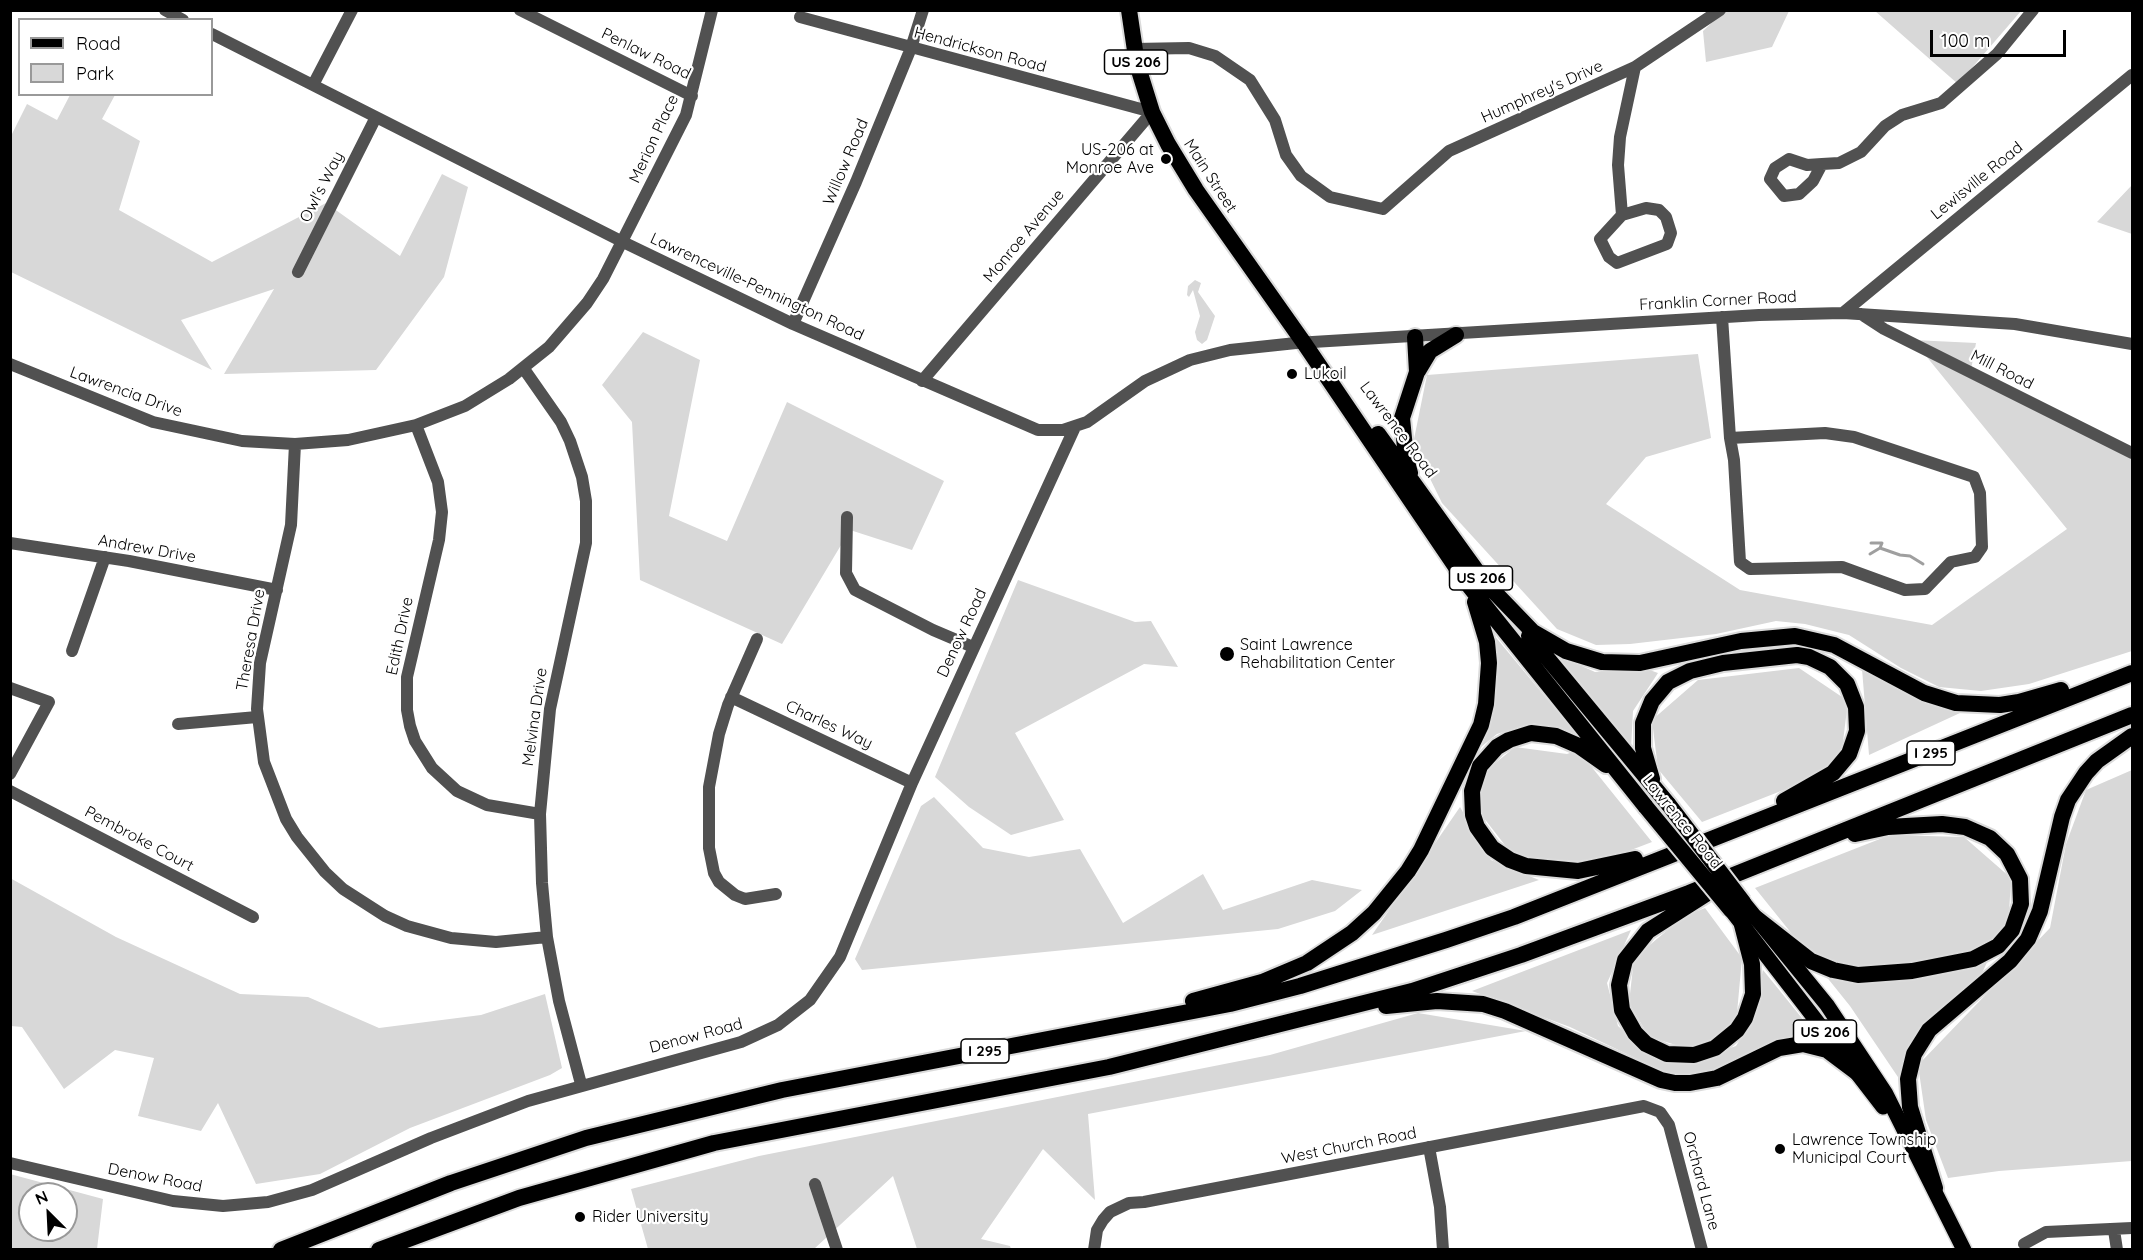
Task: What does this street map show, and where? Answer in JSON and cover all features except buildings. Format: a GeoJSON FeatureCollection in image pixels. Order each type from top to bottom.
{"type":"FeatureCollection","features":[{"type":"Feature","properties":{"kind":"highway","name":"Main Street"},"geometry":{"type":"LineString","coordinates":[[1129,10],[1134,49],[1152,112],[1196,190],[1304,343]]}},
{"type":"Feature","properties":{"kind":"highway"},"geometry":{"type":"LineString","coordinates":[[1412,479],[1406,458],[1402,418],[1417,372],[1430,351],[1456,335]]}},
{"type":"Feature","properties":{"kind":"highway"},"geometry":{"type":"LineString","coordinates":[[1415,337],[1417,372]]}},
{"type":"Feature","properties":{"kind":"highway","name":"Lawrence Road"},"geometry":{"type":"LineString","coordinates":[[1304,343],[1347,391],[1412,479],[1472,579],[1656,788],[1737,906]]}},
{"type":"Feature","properties":{"kind":"highway","name":"Lawrence Road"},"geometry":{"type":"LineString","coordinates":[[1304,343],[1472,579],[1627,783],[1646,807],[1737,906]]}},
{"type":"Feature","properties":{"kind":"highway"},"geometry":{"type":"LineString","coordinates":[[1472,579],[1533,632],[1566,651],[1602,662],[1640,663],[1741,640],[1795,636],[1834,645],[1854,653],[1935,698],[1978,705],[2019,702],[2041,697],[2133,665]]}},
{"type":"Feature","properties":{"kind":"highway"},"geometry":{"type":"LineString","coordinates":[[1092,1030],[1285,973],[1307,963],[1352,933],[1390,895],[1421,850],[1474,743],[1486,704],[1489,682],[1487,642],[1472,579]]}},
{"type":"Feature","properties":{"kind":"highway"},"geometry":{"type":"LineString","coordinates":[[1656,788],[1643,748],[1642,729],[1652,701],[1668,682],[1690,671],[1781,655],[1809,657],[1830,667],[1847,684],[1856,706],[1857,731],[1849,754],[1842,764],[1826,778],[1729,832]]}},
{"type":"Feature","properties":{"kind":"highway","name":"I 295"},"geometry":{"type":"LineString","coordinates":[[281,1250],[441,1187],[586,1138],[782,1090],[1230,1004],[1300,986],[1514,917],[2133,673]]}},
{"type":"Feature","properties":{"kind":"highway","name":"I 295"},"geometry":{"type":"LineString","coordinates":[[379,1250],[519,1198],[606,1171],[714,1143],[799,1124],[1109,1067],[1352,1008],[1521,955],[1738,873],[2133,715]]}},
{"type":"Feature","properties":{"kind":"highway"},"geometry":{"type":"LineString","coordinates":[[1627,783],[1568,740],[1539,733],[1520,735],[1497,747],[1480,766],[1472,791],[1473,815],[1483,838],[1501,855],[1543,869],[1578,871],[1655,852],[1688,848]]}},
{"type":"Feature","properties":{"kind":"highway"},"geometry":{"type":"LineString","coordinates":[[1935,1188],[1910,1107],[1908,1079],[1914,1054],[1929,1030],[2010,961],[2028,939],[2040,911],[2068,800],[2081,779],[2097,761],[2133,736]]}},
{"type":"Feature","properties":{"kind":"highway"},"geometry":{"type":"LineString","coordinates":[[1749,922],[1822,966],[1852,974],[1887,974],[1945,966],[1983,956],[1998,946],[2010,933],[2021,904],[2020,879],[2007,854],[1990,838],[1961,826],[1931,824],[1888,827],[1856,833],[1773,858]]}},
{"type":"Feature","properties":{"kind":"highway"},"geometry":{"type":"LineString","coordinates":[[1738,873],[1648,931],[1630,951],[1621,973],[1619,997],[1628,1022],[1646,1044],[1667,1054],[1694,1055],[1715,1048],[1737,1030],[1745,1018],[1753,994],[1749,922]]}},
{"type":"Feature","properties":{"kind":"highway"},"geometry":{"type":"LineString","coordinates":[[1352,1008],[1437,1001],[1483,1004],[1505,1011],[1661,1080],[1675,1083],[1717,1078],[1779,1048],[1803,1044],[1827,1050],[1859,1074]]}},
{"type":"Feature","properties":{"kind":"main road","name":"Lawrence Road"},"geometry":{"type":"LineString","coordinates":[[1737,906],[1917,1155]]}},
{"type":"Feature","properties":{"kind":"main road","name":"Lawrence Road"},"geometry":{"type":"LineString","coordinates":[[1749,922],[1827,1005],[1886,1094],[1964,1250]]}},
{"type":"Feature","properties":{"kind":"street"},"geometry":{"type":"LineString","coordinates":[[165,10],[179,18]]}},
{"type":"Feature","properties":{"kind":"street"},"geometry":{"type":"LineString","coordinates":[[313,85],[352,10]]}},
{"type":"Feature","properties":{"kind":"street","name":"Penlaw Road"},"geometry":{"type":"LineString","coordinates":[[520,10],[692,96]]}},
{"type":"Feature","properties":{"kind":"street","name":"Merion Place"},"geometry":{"type":"LineString","coordinates":[[623,242],[676,138],[692,96],[712,10]]}},
{"type":"Feature","properties":{"kind":"street","name":"Willow Road"},"geometry":{"type":"LineString","coordinates":[[793,324],[856,182],[911,48],[923,10]]}},
{"type":"Feature","properties":{"kind":"street","name":"Humphrey's Drive"},"geometry":{"type":"LineString","coordinates":[[1134,49],[1189,48],[1215,56],[1250,80],[1275,120],[1286,155],[1301,176],[1330,196],[1383,209],[1449,151],[1635,67],[1720,10]]}},
{"type":"Feature","properties":{"kind":"street"},"geometry":{"type":"LineString","coordinates":[[1822,164],[1839,163],[1861,153],[1885,126],[1902,115],[1941,103],[1997,54],[2033,10]]}},
{"type":"Feature","properties":{"kind":"street","name":"Hendrickson Road"},"geometry":{"type":"LineString","coordinates":[[800,17],[1152,112]]}},
{"type":"Feature","properties":{"kind":"street","name":"Lawrenceville-Pennington Road"},"geometry":{"type":"LineString","coordinates":[[213,35],[623,242],[793,324],[1026,427],[1051,431],[1076,427],[1145,381],[1190,360],[1230,350],[1304,343]]}},
{"type":"Feature","properties":{"kind":"street"},"geometry":{"type":"LineString","coordinates":[[1622,215],[1646,208],[1659,210],[1666,217],[1671,233],[1667,244],[1617,263],[1609,257],[1600,239],[1622,215],[1618,165],[1620,136],[1635,67]]}},
{"type":"Feature","properties":{"kind":"street","name":"Lewisville Road"},"geometry":{"type":"LineString","coordinates":[[1843,313],[2133,75]]}},
{"type":"Feature","properties":{"kind":"street","name":"Monroe Avenue"},"geometry":{"type":"LineString","coordinates":[[922,381],[1152,112]]}},
{"type":"Feature","properties":{"kind":"street","name":"Owl's Way"},"geometry":{"type":"LineString","coordinates":[[297,272],[376,117]]}},
{"type":"Feature","properties":{"kind":"street","name":"Lawrencia Drive"},"geometry":{"type":"LineString","coordinates":[[10,364],[122,411],[182,431],[242,441],[295,444],[348,440],[416,425],[465,406],[524,369],[549,347],[587,303],[623,242]]}},
{"type":"Feature","properties":{"kind":"street","name":"Franklin Corner Road"},"geometry":{"type":"LineString","coordinates":[[1304,343],[1722,317],[1860,313],[2015,324],[2133,344]]}},
{"type":"Feature","properties":{"kind":"street","name":"Mill Road"},"geometry":{"type":"LineString","coordinates":[[1860,313],[1884,329],[2133,453]]}},
{"type":"Feature","properties":{"kind":"street"},"geometry":{"type":"LineString","coordinates":[[1722,317],[1730,438],[1734,460],[1740,562],[1750,569],[1842,567],[1905,590],[1925,589],[1951,562],[1976,556],[1982,547],[1980,493],[1974,477],[1854,437],[1825,433],[1730,438]]}},
{"type":"Feature","properties":{"kind":"street","name":"Melvina Drive"},"geometry":{"type":"LineString","coordinates":[[524,369],[561,422],[570,441],[582,477],[588,522],[583,564],[550,709],[540,814],[542,884],[548,938],[559,1001],[581,1084]]}},
{"type":"Feature","properties":{"kind":"street","name":"Edith Drive"},"geometry":{"type":"LineString","coordinates":[[416,425],[438,482],[442,512],[439,540],[407,677],[407,710],[410,726],[423,755],[442,779],[457,791],[487,805],[540,814]]}},
{"type":"Feature","properties":{"kind":"street","name":"Denow Road"},"geometry":{"type":"LineString","coordinates":[[10,1163],[173,1201],[223,1206],[268,1202],[312,1190],[480,1118],[581,1084],[741,1042],[778,1025],[810,1000],[840,957],[912,783],[1076,427]]}},
{"type":"Feature","properties":{"kind":"street","name":"Theresa Drive"},"geometry":{"type":"LineString","coordinates":[[295,444],[291,525],[261,663],[257,717],[264,762],[286,819],[311,857],[344,889],[385,916],[431,934],[476,942],[548,938]]}},
{"type":"Feature","properties":{"kind":"street"},"geometry":{"type":"LineString","coordinates":[[847,518],[846,573],[855,590],[933,630],[973,647]]}},
{"type":"Feature","properties":{"kind":"street","name":"Andrew Drive"},"geometry":{"type":"LineString","coordinates":[[10,543],[105,557],[277,590]]}},
{"type":"Feature","properties":{"kind":"street"},"geometry":{"type":"LineString","coordinates":[[72,651],[105,557]]}},
{"type":"Feature","properties":{"kind":"street"},"geometry":{"type":"LineString","coordinates":[[757,639],[731,697],[719,734],[709,787],[711,863],[719,882],[735,895],[745,899],[776,894]]}},
{"type":"Feature","properties":{"kind":"street"},"geometry":{"type":"LineString","coordinates":[[10,688],[49,702],[10,774]]}},
{"type":"Feature","properties":{"kind":"street","name":"Charles Way"},"geometry":{"type":"LineString","coordinates":[[731,697],[912,783]]}},
{"type":"Feature","properties":{"kind":"street"},"geometry":{"type":"LineString","coordinates":[[178,724],[257,717]]}},
{"type":"Feature","properties":{"kind":"street","name":"Pembroke Court"},"geometry":{"type":"LineString","coordinates":[[10,791],[253,917]]}},
{"type":"Feature","properties":{"kind":"street","name":"West Church Road"},"geometry":{"type":"LineString","coordinates":[[1094,1250],[1097,1230],[1103,1220],[1119,1207],[1129,1203],[1636,1107]]}},
{"type":"Feature","properties":{"kind":"street","name":"Orchard Lane"},"geometry":{"type":"LineString","coordinates":[[1636,1107],[1652,1107],[1660,1112],[1669,1125],[1702,1250]]}},
{"type":"Feature","properties":{"kind":"street"},"geometry":{"type":"LineString","coordinates":[[1429,1147],[1440,1207],[1443,1250]]}},
{"type":"Feature","properties":{"kind":"street"},"geometry":{"type":"LineString","coordinates":[[815,1184],[837,1250]]}},
{"type":"Feature","properties":{"kind":"street"},"geometry":{"type":"LineString","coordinates":[[2024,1244],[2046,1232],[2133,1228]]}},
{"type":"Feature","properties":{"kind":"street"},"geometry":{"type":"LineString","coordinates":[[2114,1230],[2116,1250]]}},
{"type":"Feature","properties":{"kind":"green space"},"geometry":{"type":"Polygon","coordinates":[[[1724,11],[1789,11],[1772,47],[1706,62],[1703,31],[1724,11]]]}},
{"type":"Feature","properties":{"kind":"green space"},"geometry":{"type":"Polygon","coordinates":[[[1875,11],[2021,11],[1958,84],[1875,11]]]}},
{"type":"Feature","properties":{"kind":"green space"},"geometry":{"type":"Polygon","coordinates":[[[69,96],[114,96],[102,119],[140,141],[119,210],[212,262],[326,203],[400,256],[442,174],[468,187],[444,277],[376,370],[224,374],[274,289],[181,320],[212,370],[11,272],[10,138],[27,104],[57,120],[69,96]]]}},
{"type":"Feature","properties":{"kind":"green space"},"geometry":{"type":"Polygon","coordinates":[[[2132,185],[2132,234],[2097,222],[2132,185]]]}},
{"type":"Feature","properties":{"kind":"green space"},"geometry":{"type":"Polygon","coordinates":[[[1195,280],[1201,283],[1198,292],[1215,316],[1207,340],[1202,344],[1197,340],[1195,332],[1200,316],[1193,290],[1189,297],[1187,295],[1188,286],[1195,280]]]}},
{"type":"Feature","properties":{"kind":"green space"},"geometry":{"type":"Polygon","coordinates":[[[643,332],[700,360],[669,516],[727,541],[787,402],[944,481],[912,550],[850,530],[782,644],[640,580],[632,422],[602,385],[643,332]]]}},
{"type":"Feature","properties":{"kind":"green space"},"geometry":{"type":"Polygon","coordinates":[[[1913,340],[1976,343],[1970,375],[2132,455],[2132,651],[2029,684],[1981,691],[1939,687],[1901,668],[1849,635],[1805,624],[1776,621],[1716,634],[1630,644],[1596,645],[1557,629],[1442,503],[1413,444],[1427,375],[1698,354],[1711,438],[1646,457],[1606,504],[1740,590],[1932,625],[2067,529],[1913,340]]]}},
{"type":"Feature","properties":{"kind":"green space"},"geometry":{"type":"Polygon","coordinates":[[[1018,580],[1135,622],[1151,621],[1178,667],[1144,664],[1015,733],[1064,820],[1011,835],[969,807],[935,777],[1018,580]]]}},
{"type":"Feature","properties":{"kind":"green space"},"geometry":{"type":"Polygon","coordinates":[[[1493,634],[1577,735],[1533,723],[1497,734],[1476,751],[1493,634]]]}},
{"type":"Feature","properties":{"kind":"green space"},"geometry":{"type":"Polygon","coordinates":[[[1553,653],[1595,672],[1644,668],[1658,673],[1633,711],[1631,749],[1553,653]]]}},
{"type":"Feature","properties":{"kind":"green space"},"geometry":{"type":"Polygon","coordinates":[[[1799,668],[1848,701],[1841,758],[1832,771],[1702,822],[1658,769],[1652,720],[1698,680],[1799,668]]]}},
{"type":"Feature","properties":{"kind":"green space"},"geometry":{"type":"Polygon","coordinates":[[[1862,669],[1904,693],[1960,713],[1869,755],[1862,669]]]}},
{"type":"Feature","properties":{"kind":"green space"},"geometry":{"type":"Polygon","coordinates":[[[1515,747],[1567,754],[1578,750],[1652,842],[1584,868],[1515,858],[1476,808],[1482,774],[1515,747]]]}},
{"type":"Feature","properties":{"kind":"green space"},"geometry":{"type":"Polygon","coordinates":[[[2132,770],[2132,1161],[1999,1171],[1948,1178],[1926,1120],[1918,1065],[2050,928],[2066,844],[2086,790],[2132,770]]]}},
{"type":"Feature","properties":{"kind":"green space"},"geometry":{"type":"Polygon","coordinates":[[[934,797],[983,848],[1029,857],[1080,849],[1123,923],[1203,874],[1223,910],[1312,880],[1362,890],[1335,911],[1278,929],[862,970],[855,959],[921,806],[934,797]]]}},
{"type":"Feature","properties":{"kind":"green space"},"geometry":{"type":"Polygon","coordinates":[[[1460,807],[1491,860],[1539,880],[1372,935],[1460,807]]]}},
{"type":"Feature","properties":{"kind":"green space"},"geometry":{"type":"Polygon","coordinates":[[[1890,835],[1964,837],[2011,878],[2009,914],[1978,982],[1917,1036],[1902,1083],[1850,1006],[1755,888],[1890,835]]]}},
{"type":"Feature","properties":{"kind":"green space"},"geometry":{"type":"Polygon","coordinates":[[[10,878],[116,937],[240,994],[308,997],[379,1028],[481,1015],[545,994],[562,1068],[550,1075],[410,1128],[320,1174],[256,1184],[218,1103],[201,1131],[138,1116],[154,1058],[115,1050],[64,1089],[22,1027],[11,1026],[10,878]]]}},
{"type":"Feature","properties":{"kind":"green space"},"geometry":{"type":"Polygon","coordinates":[[[1705,908],[1742,958],[1736,1024],[1693,1050],[1649,1037],[1629,1003],[1634,958],[1676,923],[1673,921],[1705,908]]]}},
{"type":"Feature","properties":{"kind":"green space"},"geometry":{"type":"Polygon","coordinates":[[[1631,930],[1607,983],[1618,1026],[1653,1057],[1689,1062],[1736,1046],[1752,1020],[1763,970],[1810,1028],[1705,1074],[1669,1074],[1570,1027],[1472,991],[1631,930]]]}},
{"type":"Feature","properties":{"kind":"green space"},"geometry":{"type":"Polygon","coordinates":[[[1418,1013],[1526,1031],[1088,1114],[1095,1200],[1043,1149],[981,1239],[1010,1246],[1011,1249],[917,1249],[893,1176],[814,1249],[648,1249],[631,1189],[759,1156],[1270,1055],[1418,1013]]]}},
{"type":"Feature","properties":{"kind":"green space"},"geometry":{"type":"Polygon","coordinates":[[[10,1174],[40,1182],[18,1182],[18,1242],[78,1242],[78,1192],[103,1199],[97,1249],[11,1249],[10,1174]]]}},
{"type":"Feature","properties":{"kind":"waterway"},"geometry":{"type":"LineString","coordinates":[[1871,543],[1882,543],[1880,548]]}},
{"type":"Feature","properties":{"kind":"waterway"},"geometry":{"type":"LineString","coordinates":[[1870,554],[1880,548],[1910,556],[1923,564]]}},
{"type":"Feature","properties":{"kind":"place","name":"US-206 at Monroe Ave"},"geometry":{"type":"Point","coordinates":[1166,159]}},
{"type":"Feature","properties":{"kind":"place","name":"Lukoil"},"geometry":{"type":"Point","coordinates":[1292,374]}},
{"type":"Feature","properties":{"kind":"place","name":"Saint Lawrence Rehabilitation Center"},"geometry":{"type":"Point","coordinates":[1227,654]}},
{"type":"Feature","properties":{"kind":"place","name":"Lawrence Township Municipal Court"},"geometry":{"type":"Point","coordinates":[1780,1149]}},
{"type":"Feature","properties":{"kind":"place","name":"Rider University"},"geometry":{"type":"Point","coordinates":[580,1217]}}]}
